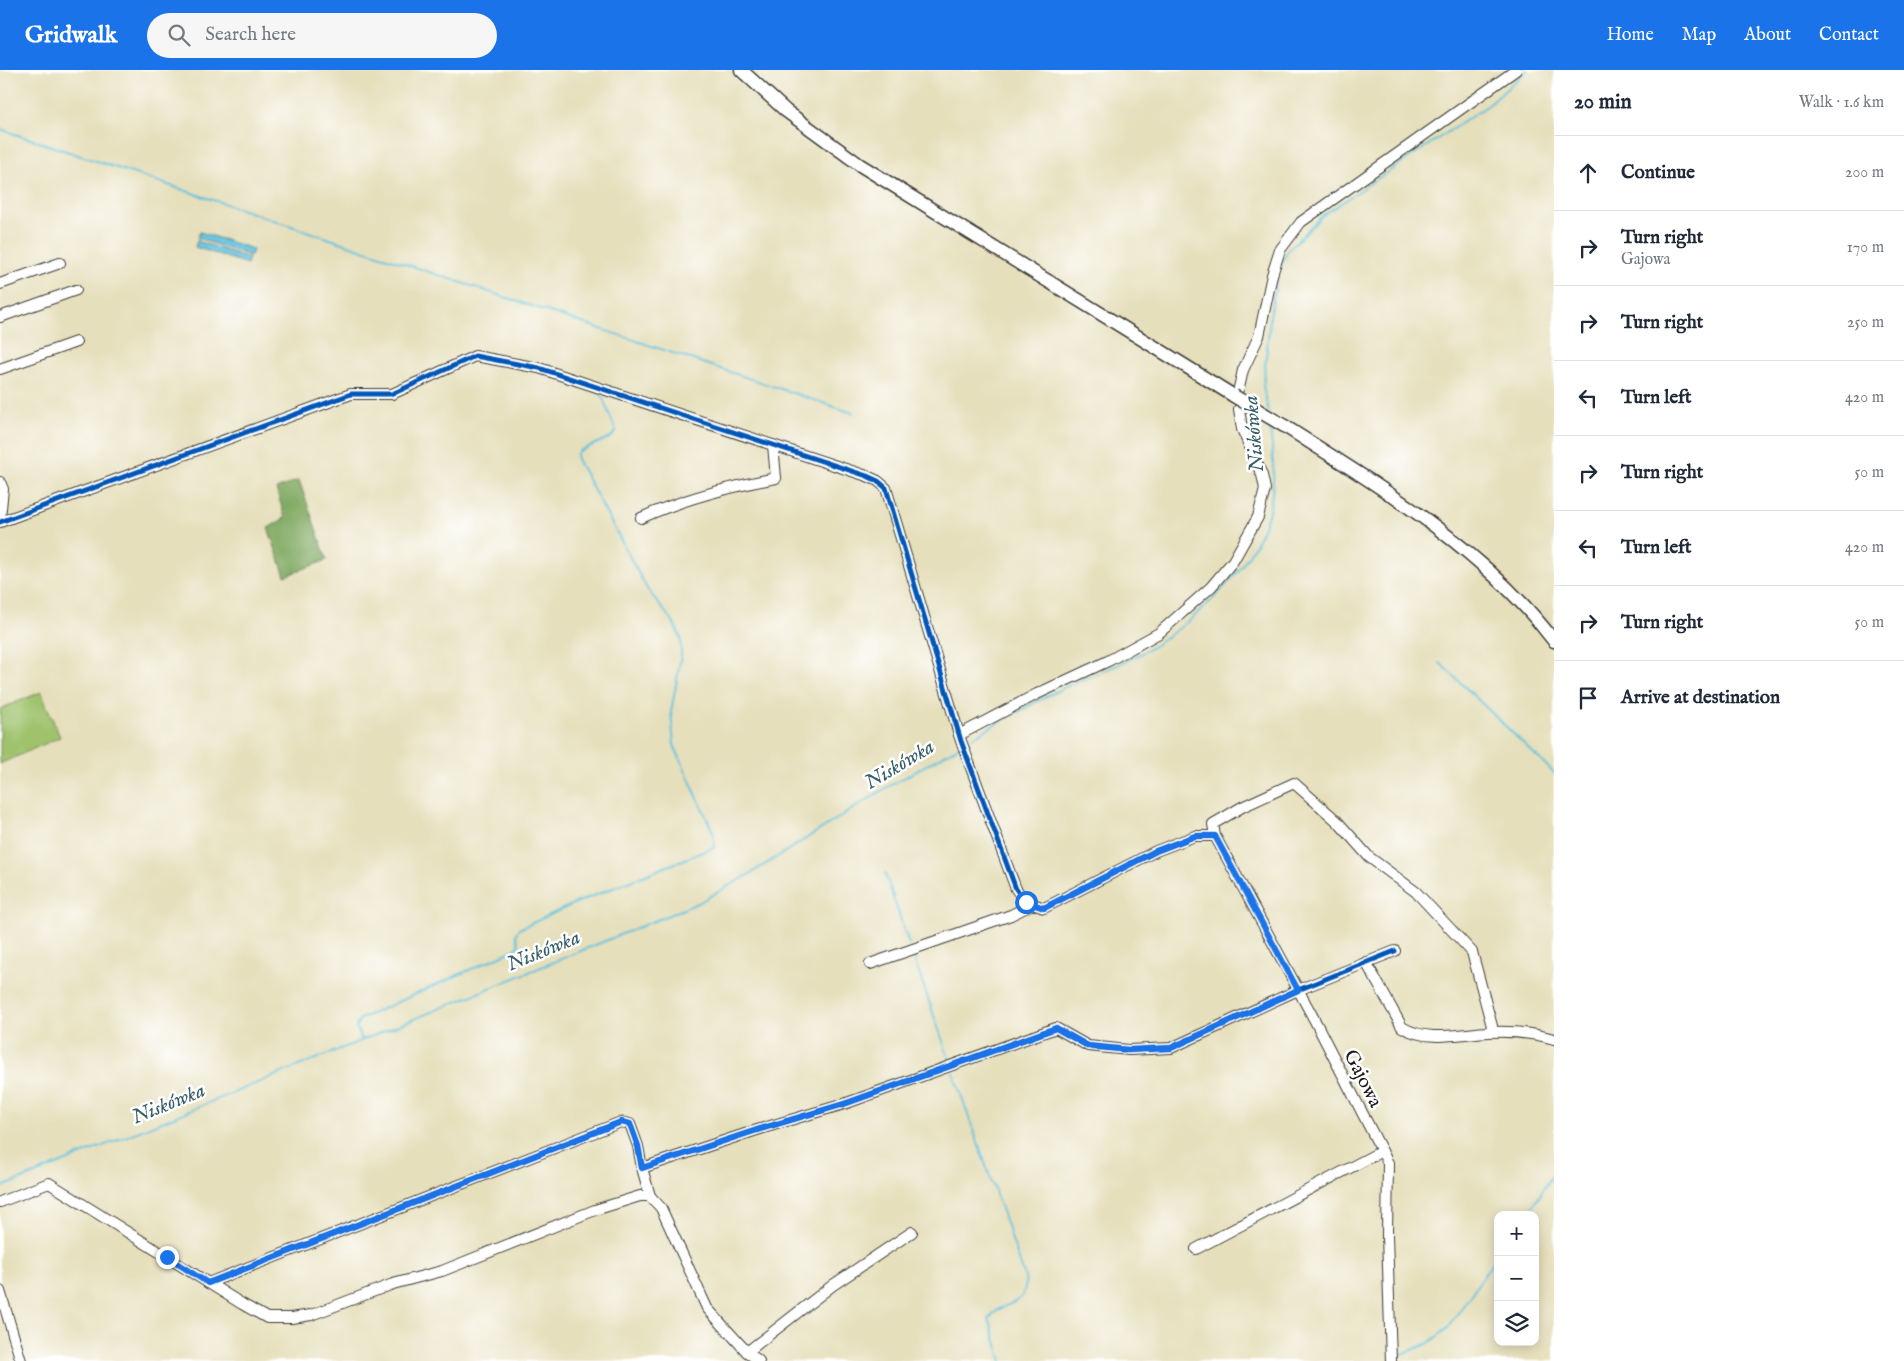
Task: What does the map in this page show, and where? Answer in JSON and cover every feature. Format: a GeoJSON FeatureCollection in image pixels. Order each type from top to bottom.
{"type":"FeatureCollection","features":[{"type":"Feature","properties":{"kind":"main road"},"geometry":{"type":"LineString","coordinates":[[741,70],[786,111],[860,165],[1237,392],[1286,427],[1387,491],[1465,548],[1517,598],[1554,640]]}},
{"type":"Feature","properties":{"kind":"street"},"geometry":{"type":"LineString","coordinates":[[1237,392],[1243,370],[1259,336],[1272,275],[1280,250],[1301,222],[1516,70]]}},
{"type":"Feature","properties":{"kind":"street"},"geometry":{"type":"LineString","coordinates":[[0,284],[60,263]]}},
{"type":"Feature","properties":{"kind":"street"},"geometry":{"type":"LineString","coordinates":[[0,317],[76,290]]}},
{"type":"Feature","properties":{"kind":"street"},"geometry":{"type":"LineString","coordinates":[[0,369],[76,342]]}},
{"type":"Feature","properties":{"kind":"street"},"geometry":{"type":"LineString","coordinates":[[0,482],[3,489],[0,520],[351,394],[392,394],[475,356],[539,368],[878,481],[889,493],[965,753],[1016,890],[1026,902],[1044,908],[1156,851],[1195,836],[1215,836],[1213,824],[1242,807],[1294,783],[1337,822],[1368,857],[1416,892],[1472,952],[1492,1026],[1490,1032]]}},
{"type":"Feature","properties":{"kind":"street"},"geometry":{"type":"LineString","coordinates":[[960,738],[1037,694],[1108,661],[1159,633],[1216,581],[1233,561],[1258,516],[1265,489],[1262,475],[1242,429],[1239,409]]}},
{"type":"Feature","properties":{"kind":"street"},"geometry":{"type":"LineString","coordinates":[[642,518],[675,503],[733,486],[776,478],[773,445]]}},
{"type":"Feature","properties":{"kind":"street","name":"Gajowa"},"geometry":{"type":"LineString","coordinates":[[1215,836],[1388,1163],[1387,1235],[1391,1361]]}},
{"type":"Feature","properties":{"kind":"street"},"geometry":{"type":"LineString","coordinates":[[870,964],[1011,916],[1033,904]]}},
{"type":"Feature","properties":{"kind":"street"},"geometry":{"type":"LineString","coordinates":[[642,1168],[844,1104],[1056,1028],[1088,1046],[1129,1050],[1171,1048],[1298,990],[1395,951]]}},
{"type":"Feature","properties":{"kind":"street"},"geometry":{"type":"LineString","coordinates":[[1366,962],[1402,1027],[1411,1032],[1432,1036],[1490,1032],[1535,1034],[1554,1039]]}},
{"type":"Feature","properties":{"kind":"street"},"geometry":{"type":"LineString","coordinates":[[208,1283],[621,1122],[630,1124],[638,1146],[650,1196],[661,1208],[707,1308],[748,1352],[759,1361]]}},
{"type":"Feature","properties":{"kind":"street"},"geometry":{"type":"LineString","coordinates":[[1196,1249],[1382,1151]]}},
{"type":"Feature","properties":{"kind":"street"},"geometry":{"type":"LineString","coordinates":[[0,1202],[50,1183],[267,1318],[301,1318],[393,1284],[442,1271],[595,1210],[640,1196],[650,1196]]}},
{"type":"Feature","properties":{"kind":"street"},"geometry":{"type":"LineString","coordinates":[[748,1352],[833,1285],[912,1232]]}},
{"type":"Feature","properties":{"kind":"street"},"geometry":{"type":"LineString","coordinates":[[0,1292],[21,1361]]}},
{"type":"Feature","properties":{"kind":"green space"},"geometry":{"type":"Polygon","coordinates":[[[299,480],[327,560],[285,576],[268,528],[285,518],[276,489],[299,480]]]}},
{"type":"Feature","properties":{"kind":"green space"},"geometry":{"type":"Polygon","coordinates":[[[41,692],[60,737],[0,764],[0,709],[41,692]]]}},
{"type":"Feature","properties":{"kind":"water"},"geometry":{"type":"Polygon","coordinates":[[[200,232],[253,249],[251,256],[197,238],[200,232]]]}},
{"type":"Feature","properties":{"kind":"water"},"geometry":{"type":"Polygon","coordinates":[[[197,241],[249,258],[247,264],[195,247],[197,241]]]}},
{"type":"Feature","properties":{"kind":"waterway","name":"Niskówka"},"geometry":{"type":"LineString","coordinates":[[1268,411],[1263,386],[1271,310],[1278,272],[1288,250],[1323,215],[1490,104],[1527,70]]}},
{"type":"Feature","properties":{"kind":"waterway"},"geometry":{"type":"LineString","coordinates":[[0,129],[853,413]]}},
{"type":"Feature","properties":{"kind":"waterway"},"geometry":{"type":"LineString","coordinates":[[362,1039],[356,1027],[360,1019],[514,950],[519,946],[516,934],[519,929],[578,902],[715,847],[713,832],[674,745],[671,712],[681,657],[681,638],[673,622],[647,589],[577,459],[576,455],[579,451],[611,437],[616,431],[602,396]]}},
{"type":"Feature","properties":{"kind":"waterway","name":"Niskówka"},"geometry":{"type":"LineString","coordinates":[[964,743],[1057,691],[1145,651],[1174,632],[1206,606],[1248,557],[1266,521],[1272,497],[1274,472],[1269,423]]}},
{"type":"Feature","properties":{"kind":"waterway"},"geometry":{"type":"LineString","coordinates":[[1440,663],[1554,773]]}},
{"type":"Feature","properties":{"kind":"waterway","name":"Niskówka"},"geometry":{"type":"LineString","coordinates":[[0,1188],[698,903],[750,874],[886,788],[958,747]]}},
{"type":"Feature","properties":{"kind":"waterway"},"geometry":{"type":"LineString","coordinates":[[885,873],[909,944]]}},
{"type":"Feature","properties":{"kind":"waterway"},"geometry":{"type":"LineString","coordinates":[[913,956],[950,1061]]}},
{"type":"Feature","properties":{"kind":"waterway"},"geometry":{"type":"LineString","coordinates":[[953,1072],[1025,1277],[1025,1287],[1019,1299],[1001,1308],[989,1319],[1002,1361]]}},
{"type":"Feature","properties":{"kind":"waterway"},"geometry":{"type":"LineString","coordinates":[[1530,1211],[1554,1173]]}},
{"type":"Feature","properties":{"kind":"waterway"},"geometry":{"type":"LineString","coordinates":[[1397,1356],[1427,1344],[1447,1329],[1497,1256]]}},
{"type":"Feature","properties":{"kind":"cycle path"},"geometry":{"type":"LineString","coordinates":[[0,522],[351,394],[392,394],[475,356],[539,368],[867,476],[878,481],[886,488],[961,741],[1016,889],[1025,901],[1044,908],[1156,851],[1195,836],[1215,836]]}},
{"type":"Feature","properties":{"kind":"cycle path"},"geometry":{"type":"LineString","coordinates":[[208,1283],[621,1122],[630,1124],[638,1146],[642,1168],[844,1104],[1056,1028],[1088,1046],[1129,1050],[1171,1048],[1298,990],[1395,951]]}},
{"type":"Feature","properties":{"kind":"route"},"geometry":{"type":"LineString","coordinates":[[167,1257],[208,1283],[621,1122],[630,1124],[638,1146],[642,1168],[844,1104],[1056,1028],[1088,1046],[1129,1050],[1171,1048],[1298,990],[1215,836],[1195,836],[1156,851],[1044,908],[1026,902]]}}]}
